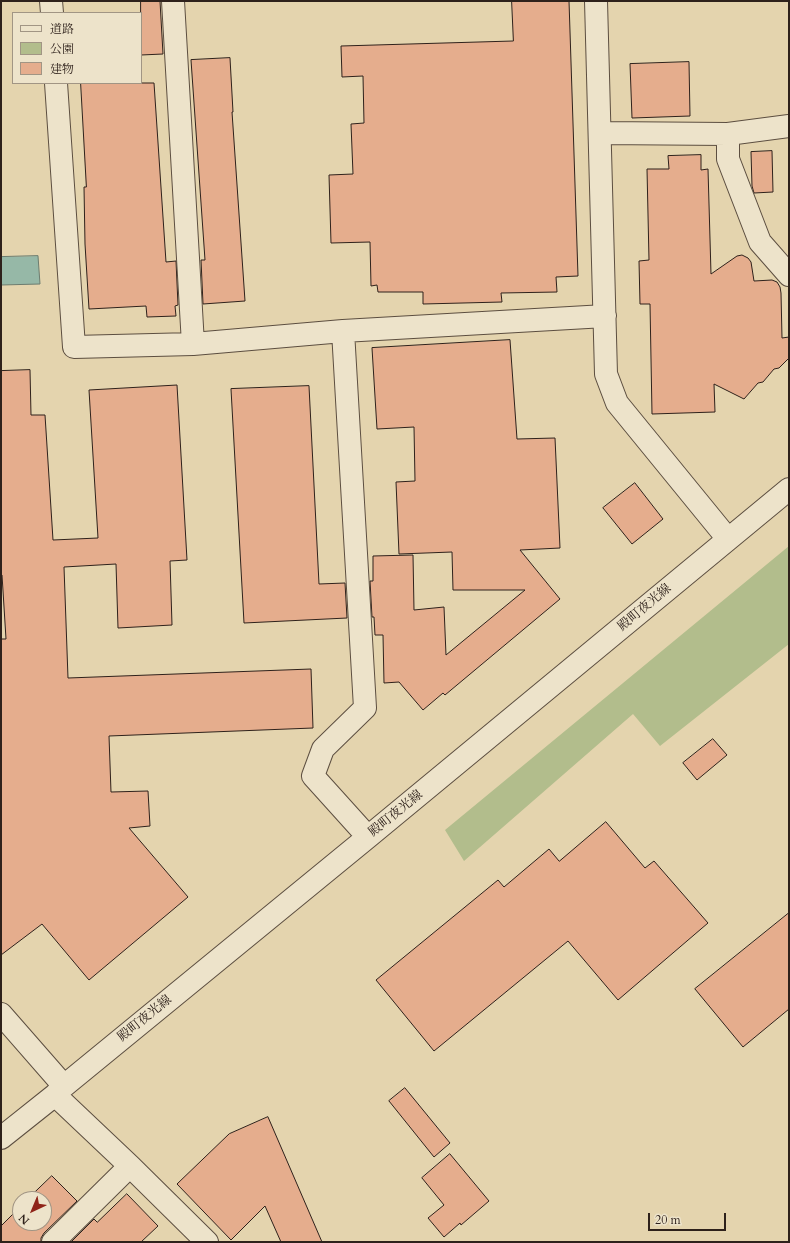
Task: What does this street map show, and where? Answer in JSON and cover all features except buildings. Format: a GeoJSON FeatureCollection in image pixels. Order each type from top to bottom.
{"type":"FeatureCollection","features":[{"type":"Feature","properties":{"kind":"street"},"geometry":{"type":"LineString","coordinates":[[51,1],[52,12]]}},
{"type":"Feature","properties":{"kind":"street"},"geometry":{"type":"LineString","coordinates":[[173,1],[193,344]]}},
{"type":"Feature","properties":{"kind":"street"},"geometry":{"type":"LineString","coordinates":[[596,1],[606,374],[617,403],[728,539]]}},
{"type":"Feature","properties":{"kind":"street"},"geometry":{"type":"LineString","coordinates":[[56,84],[74,347],[193,344],[343,330],[605,316]]}},
{"type":"Feature","properties":{"kind":"street"},"geometry":{"type":"LineString","coordinates":[[600,133],[728,134],[789,126]]}},
{"type":"Feature","properties":{"kind":"street"},"geometry":{"type":"LineString","coordinates":[[728,134],[728,159],[760,242],[789,274]]}},
{"type":"Feature","properties":{"kind":"street"},"geometry":{"type":"LineString","coordinates":[[343,330],[365,708],[323,749],[313,776],[368,837]]}},
{"type":"Feature","properties":{"kind":"street","name":"殿町夜光線"},"geometry":{"type":"LineString","coordinates":[[1,1138],[789,489]]}},
{"type":"Feature","properties":{"kind":"street"},"geometry":{"type":"LineString","coordinates":[[1,1014],[59,1090],[130,1166],[207,1242]]}},
{"type":"Feature","properties":{"kind":"street"},"geometry":{"type":"LineString","coordinates":[[53,1242],[130,1166]]}},
{"type":"Feature","properties":{"kind":"green space"},"geometry":{"type":"Polygon","coordinates":[[[789,546],[789,644],[660,746],[633,714],[464,861],[445,830],[789,546]]]}},
{"type":"Feature","properties":{"kind":"shaded area"},"geometry":{"type":"Polygon","coordinates":[[[38,256],[40,284],[1,285],[1,257],[38,256]]]}}]}
